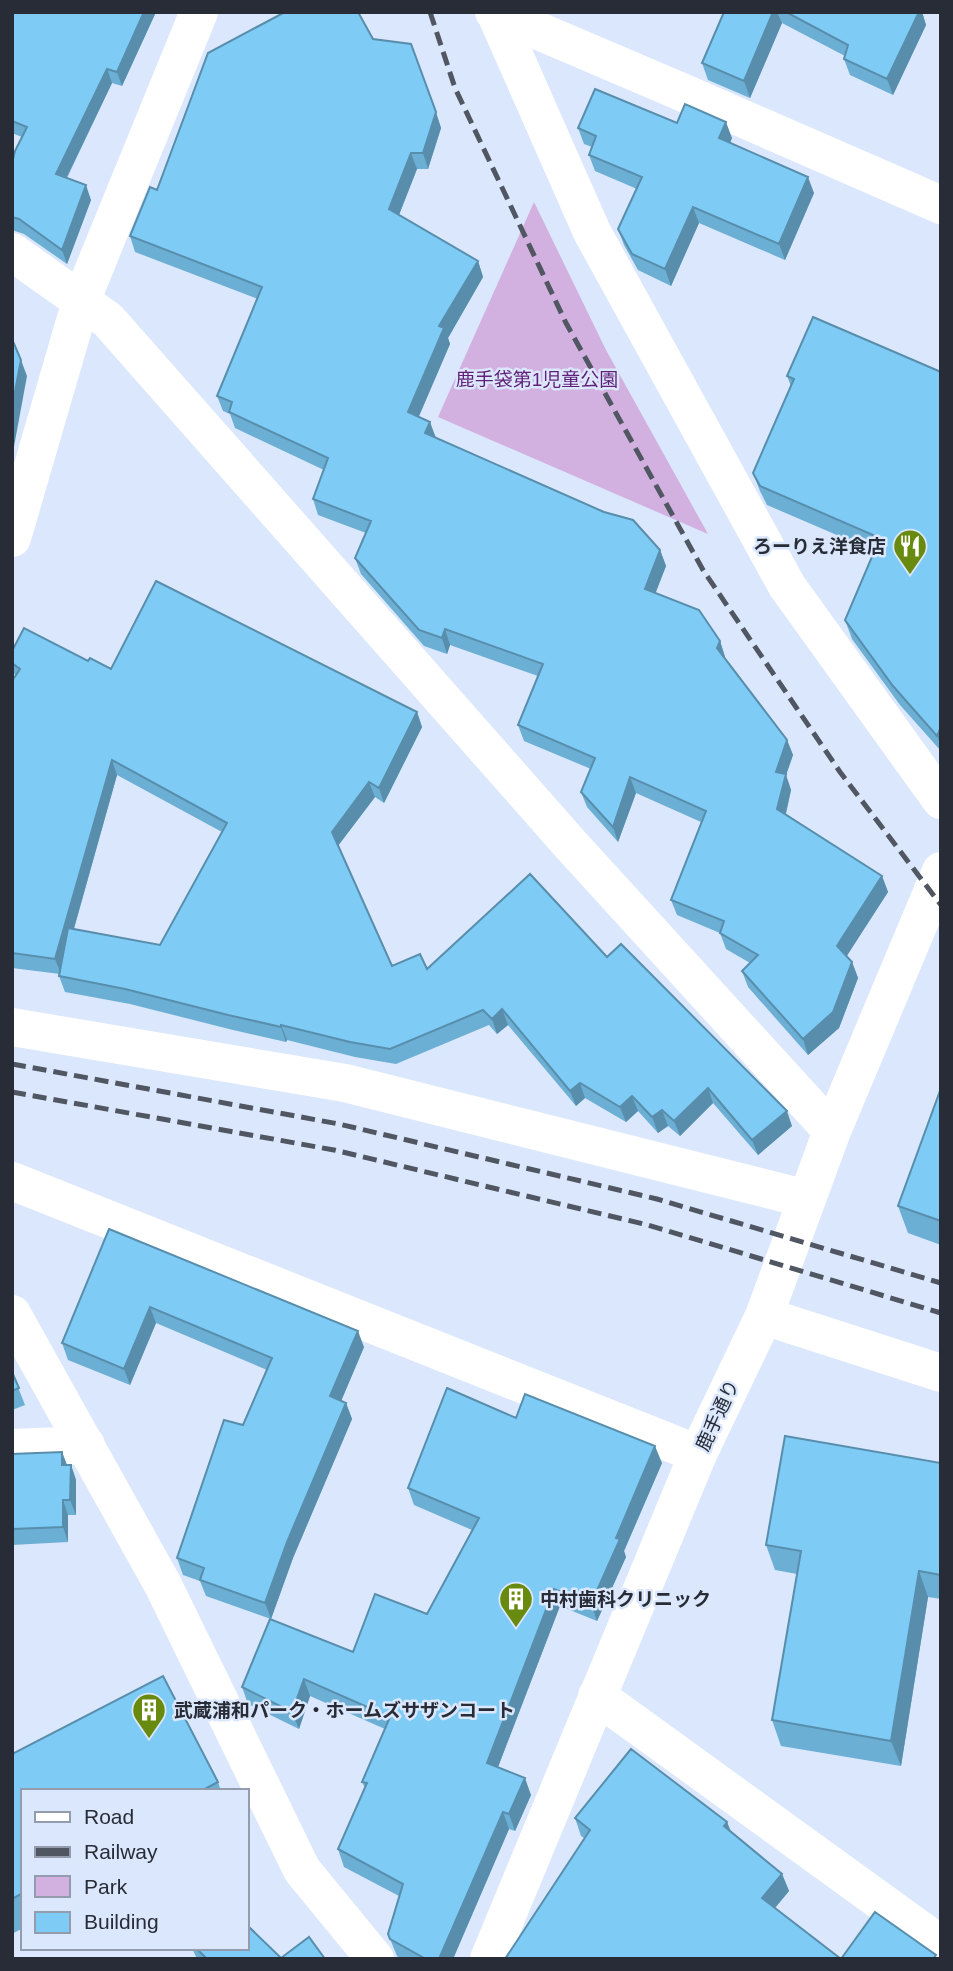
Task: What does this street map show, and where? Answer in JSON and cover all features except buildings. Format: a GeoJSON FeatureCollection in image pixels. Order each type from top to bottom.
{"type":"FeatureCollection","features":[{"type":"Feature","properties":{"kind":"street"},"geometry":{"type":"LineString","coordinates":[[12,538],[81,301],[199,12]]}},
{"type":"Feature","properties":{"kind":"street"},"geometry":{"type":"LineString","coordinates":[[494,12],[941,205]]}},
{"type":"Feature","properties":{"kind":"street"},"geometry":{"type":"LineString","coordinates":[[494,12],[592,232],[787,586],[941,800]]}},
{"type":"Feature","properties":{"kind":"street"},"geometry":{"type":"LineString","coordinates":[[12,252],[108,320],[570,845],[832,1130]]}},
{"type":"Feature","properties":{"kind":"street","name":"鹿手通り"},"geometry":{"type":"LineString","coordinates":[[489,1959],[698,1454],[764,1315],[832,1130],[941,871]]}},
{"type":"Feature","properties":{"kind":"street"},"geometry":{"type":"LineString","coordinates":[[12,1027],[345,1083],[807,1199]]}},
{"type":"Feature","properties":{"kind":"street"},"geometry":{"type":"LineString","coordinates":[[12,1181],[698,1454]]}},
{"type":"Feature","properties":{"kind":"street"},"geometry":{"type":"LineString","coordinates":[[12,1314],[163,1585],[302,1870],[375,1959]]}},
{"type":"Feature","properties":{"kind":"street"},"geometry":{"type":"LineString","coordinates":[[764,1315],[941,1373]]}},
{"type":"Feature","properties":{"kind":"street"},"geometry":{"type":"LineString","coordinates":[[12,1448],[86,1445]]}},
{"type":"Feature","properties":{"kind":"street"},"geometry":{"type":"LineString","coordinates":[[597,1696],[941,1945]]}},
{"type":"Feature","properties":{"kind":"green space","name":"鹿手袋第1児童公園"},"geometry":{"type":"Polygon","coordinates":[[[534,202],[606,350],[708,534],[438,417],[534,202]]]}},
{"type":"Feature","properties":{"kind":"railway"},"geometry":{"type":"LineString","coordinates":[[430,12],[455,88],[566,323],[703,570],[840,772],[941,905]]}},
{"type":"Feature","properties":{"kind":"railway"},"geometry":{"type":"LineString","coordinates":[[12,1064],[339,1124],[657,1199],[941,1283]]}},
{"type":"Feature","properties":{"kind":"railway"},"geometry":{"type":"LineString","coordinates":[[12,1092],[334,1150],[648,1225],[941,1313]]}},
{"type":"Feature","properties":{"kind":"place","name":"ろーりえ洋食店"},"geometry":{"type":"Point","coordinates":[910,576]}},
{"type":"Feature","properties":{"kind":"place","name":"中村歯科クリニック"},"geometry":{"type":"Point","coordinates":[516,1629]}},
{"type":"Feature","properties":{"kind":"place","name":"武蔵浦和パーク・ホームズサザンコート"},"geometry":{"type":"Point","coordinates":[149,1740]}}]}
